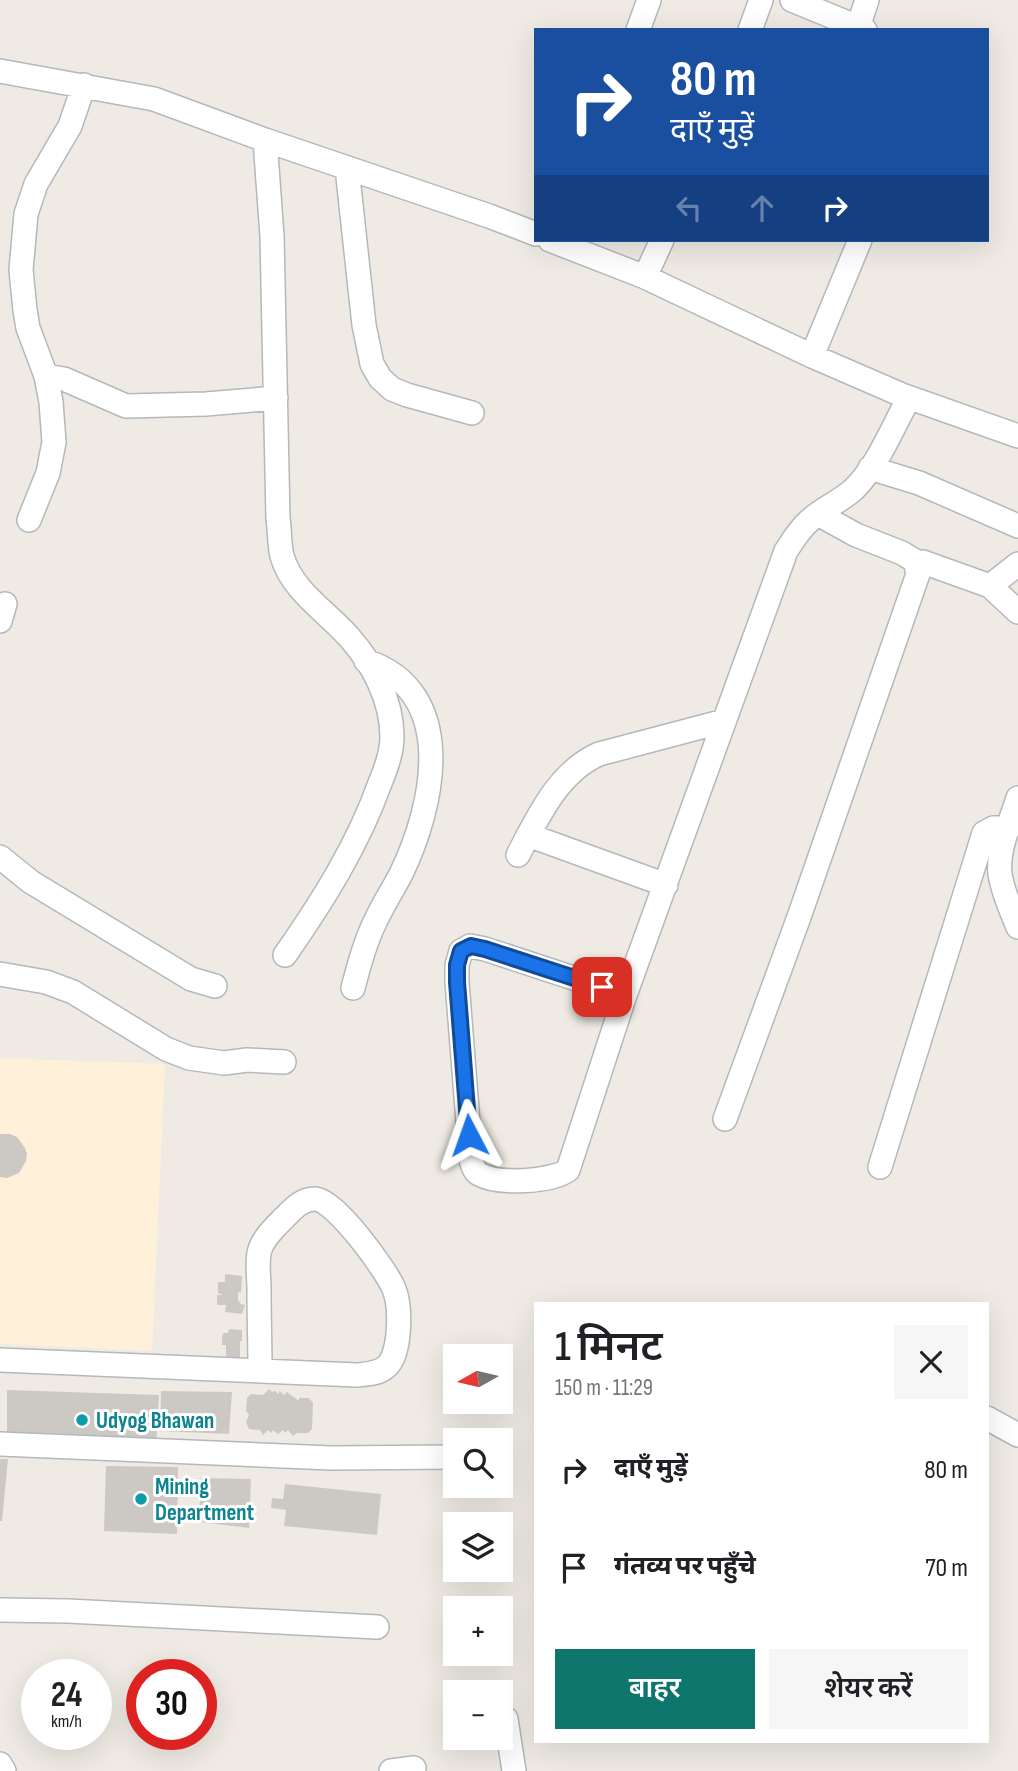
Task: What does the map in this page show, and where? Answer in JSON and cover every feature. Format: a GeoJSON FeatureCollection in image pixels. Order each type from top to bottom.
{"type":"FeatureCollection","features":[{"type":"Feature","properties":{"kind":"street"},"geometry":{"type":"LineString","coordinates":[[639,28],[649,0]]}},
{"type":"Feature","properties":{"kind":"street"},"geometry":{"type":"LineString","coordinates":[[751,28],[761,0]]}},
{"type":"Feature","properties":{"kind":"street"},"geometry":{"type":"LineString","coordinates":[[792,0],[862,28],[867,0]]}},
{"type":"Feature","properties":{"kind":"street"},"geometry":{"type":"LineString","coordinates":[[0,71],[154,99],[534,233]]}},
{"type":"Feature","properties":{"kind":"street"},"geometry":{"type":"LineString","coordinates":[[29,520],[48,473],[54,442],[46,376],[28,328],[25,310],[21,270],[26,214],[36,184],[70,126],[84,85]]}},
{"type":"Feature","properties":{"kind":"street"},"geometry":{"type":"LineString","coordinates":[[265,140],[272,236],[278,519],[282,555],[299,588],[334,619],[366,661],[385,694],[392,740],[389,759],[364,823],[320,904],[285,955]]}},
{"type":"Feature","properties":{"kind":"street"},"geometry":{"type":"LineString","coordinates":[[347,168],[364,325],[372,364],[380,378],[392,389],[407,396],[472,413]]}},
{"type":"Feature","properties":{"kind":"street"},"geometry":{"type":"LineString","coordinates":[[557,242],[645,277],[812,356],[909,398],[1018,436]]}},
{"type":"Feature","properties":{"kind":"street"},"geometry":{"type":"LineString","coordinates":[[645,277],[661,242]]}},
{"type":"Feature","properties":{"kind":"street"},"geometry":{"type":"LineString","coordinates":[[812,356],[859,242]]}},
{"type":"Feature","properties":{"kind":"street"},"geometry":{"type":"LineString","coordinates":[[46,376],[64,379],[127,406],[206,404],[275,398]]}},
{"type":"Feature","properties":{"kind":"street"},"geometry":{"type":"LineString","coordinates":[[625,995],[485,949],[471,946],[461,951],[457,965],[457,982],[471,1160],[479,1174],[530,1181],[551,1179],[568,1170],[625,995],[786,551],[797,533],[853,489],[870,468],[909,398]]}},
{"type":"Feature","properties":{"kind":"street"},"geometry":{"type":"LineString","coordinates":[[870,468],[930,488],[1018,526]]}},
{"type":"Feature","properties":{"kind":"street"},"geometry":{"type":"LineString","coordinates":[[725,1119],[799,917],[918,574],[915,561],[902,553],[856,535],[818,514]]}},
{"type":"Feature","properties":{"kind":"street"},"geometry":{"type":"LineString","coordinates":[[923,562],[990,586],[1018,612]]}},
{"type":"Feature","properties":{"kind":"street"},"geometry":{"type":"LineString","coordinates":[[990,586],[1018,564]]}},
{"type":"Feature","properties":{"kind":"street"},"geometry":{"type":"LineString","coordinates":[[353,988],[369,935],[402,873],[422,816],[432,760],[430,731],[411,689],[396,675],[366,661]]}},
{"type":"Feature","properties":{"kind":"street"},"geometry":{"type":"LineString","coordinates":[[666,885],[523,845],[538,817],[567,775],[582,761],[599,754],[724,721]]}},
{"type":"Feature","properties":{"kind":"street"},"geometry":{"type":"LineString","coordinates":[[1018,798],[1001,878],[1018,927]]}},
{"type":"Feature","properties":{"kind":"street"},"geometry":{"type":"LineString","coordinates":[[880,1167],[984,833],[993,828],[1010,841]]}},
{"type":"Feature","properties":{"kind":"street"},"geometry":{"type":"LineString","coordinates":[[0,857],[31,882],[191,979],[215,986]]}},
{"type":"Feature","properties":{"kind":"street"},"geometry":{"type":"LineString","coordinates":[[0,974],[46,982],[73,992],[166,1049],[189,1058],[223,1063],[247,1060],[284,1062]]}},
{"type":"Feature","properties":{"kind":"street"},"geometry":{"type":"LineString","coordinates":[[0,1360],[260,1371],[357,1375],[375,1373],[387,1367],[397,1345],[399,1313],[395,1290],[387,1273],[342,1218],[321,1199],[305,1200],[295,1206],[273,1229],[259,1254],[260,1371]]}},
{"type":"Feature","properties":{"kind":"street"},"geometry":{"type":"LineString","coordinates":[[989,1419],[1018,1435]]}},
{"type":"Feature","properties":{"kind":"street"},"geometry":{"type":"LineString","coordinates":[[0,1444],[331,1458],[443,1457]]}},
{"type":"Feature","properties":{"kind":"street"},"geometry":{"type":"LineString","coordinates":[[0,1610],[377,1627]]}},
{"type":"Feature","properties":{"kind":"street"},"geometry":{"type":"LineString","coordinates":[[511,1750],[514,1771]]}},
{"type":"Feature","properties":{"kind":"street"},"geometry":{"type":"LineString","coordinates":[[0,1764],[4,1771]]}},
{"type":"Feature","properties":{"kind":"shaded area"},"geometry":{"type":"Polygon","coordinates":[[[0,1058],[165,1064],[152,1351],[0,1344],[0,1058]]]}},
{"type":"Feature","properties":{"kind":"building"},"geometry":{"type":"Polygon","coordinates":[[[0,1134],[17,1137],[27,1154],[19,1173],[7,1178],[0,1177],[0,1134]]]}},
{"type":"Feature","properties":{"kind":"building"},"geometry":{"type":"Polygon","coordinates":[[[225,1274],[242,1276],[238,1300],[245,1305],[242,1314],[225,1312],[226,1305],[217,1305],[217,1295],[223,1295],[218,1293],[218,1282],[225,1282],[225,1274]]]}},
{"type":"Feature","properties":{"kind":"building"},"geometry":{"type":"Polygon","coordinates":[[[229,1329],[242,1330],[240,1364],[226,1364],[226,1345],[222,1345],[222,1339],[223,1333],[228,1333],[229,1329]]]}},
{"type":"Feature","properties":{"kind":"building"},"geometry":{"type":"Polygon","coordinates":[[[269,1389],[278,1394],[280,1391],[284,1395],[287,1392],[299,1401],[299,1398],[309,1398],[313,1403],[312,1429],[308,1433],[297,1433],[293,1436],[288,1430],[278,1434],[268,1430],[263,1435],[260,1430],[249,1429],[246,1422],[249,1415],[246,1411],[247,1398],[251,1394],[263,1395],[269,1389]]]}},
{"type":"Feature","properties":{"kind":"building","name":"Udyog Bhawan"},"geometry":{"type":"Polygon","coordinates":[[[7,1390],[159,1395],[156,1446],[7,1445],[7,1390]]]}},
{"type":"Feature","properties":{"kind":"building"},"geometry":{"type":"Polygon","coordinates":[[[161,1391],[232,1392],[229,1434],[160,1431],[161,1391]]]}},
{"type":"Feature","properties":{"kind":"building"},"geometry":{"type":"Polygon","coordinates":[[[0,1459],[8,1459],[2,1521],[0,1521],[0,1459]]]}},
{"type":"Feature","properties":{"kind":"building","name":"Mining Department"},"geometry":{"type":"Polygon","coordinates":[[[106,1466],[178,1467],[177,1534],[104,1531],[106,1466]]]}},
{"type":"Feature","properties":{"kind":"building"},"geometry":{"type":"Polygon","coordinates":[[[201,1478],[251,1479],[249,1528],[199,1522],[201,1478]]]}},
{"type":"Feature","properties":{"kind":"building"},"geometry":{"type":"Polygon","coordinates":[[[285,1484],[381,1494],[377,1535],[284,1526],[286,1510],[271,1508],[272,1498],[283,1499],[285,1484]]]}},
{"type":"Feature","properties":{"kind":"place","name":"Udyog Bhawan"},"geometry":{"type":"Point","coordinates":[82,1420]}},
{"type":"Feature","properties":{"kind":"place","name":"Mining Department"},"geometry":{"type":"Point","coordinates":[141,1499]}},
{"type":"Feature","properties":{"kind":"route"},"geometry":{"type":"LineString","coordinates":[[469,1135],[457,982],[457,965],[461,951],[471,946],[485,949],[602,987]]}}]}
